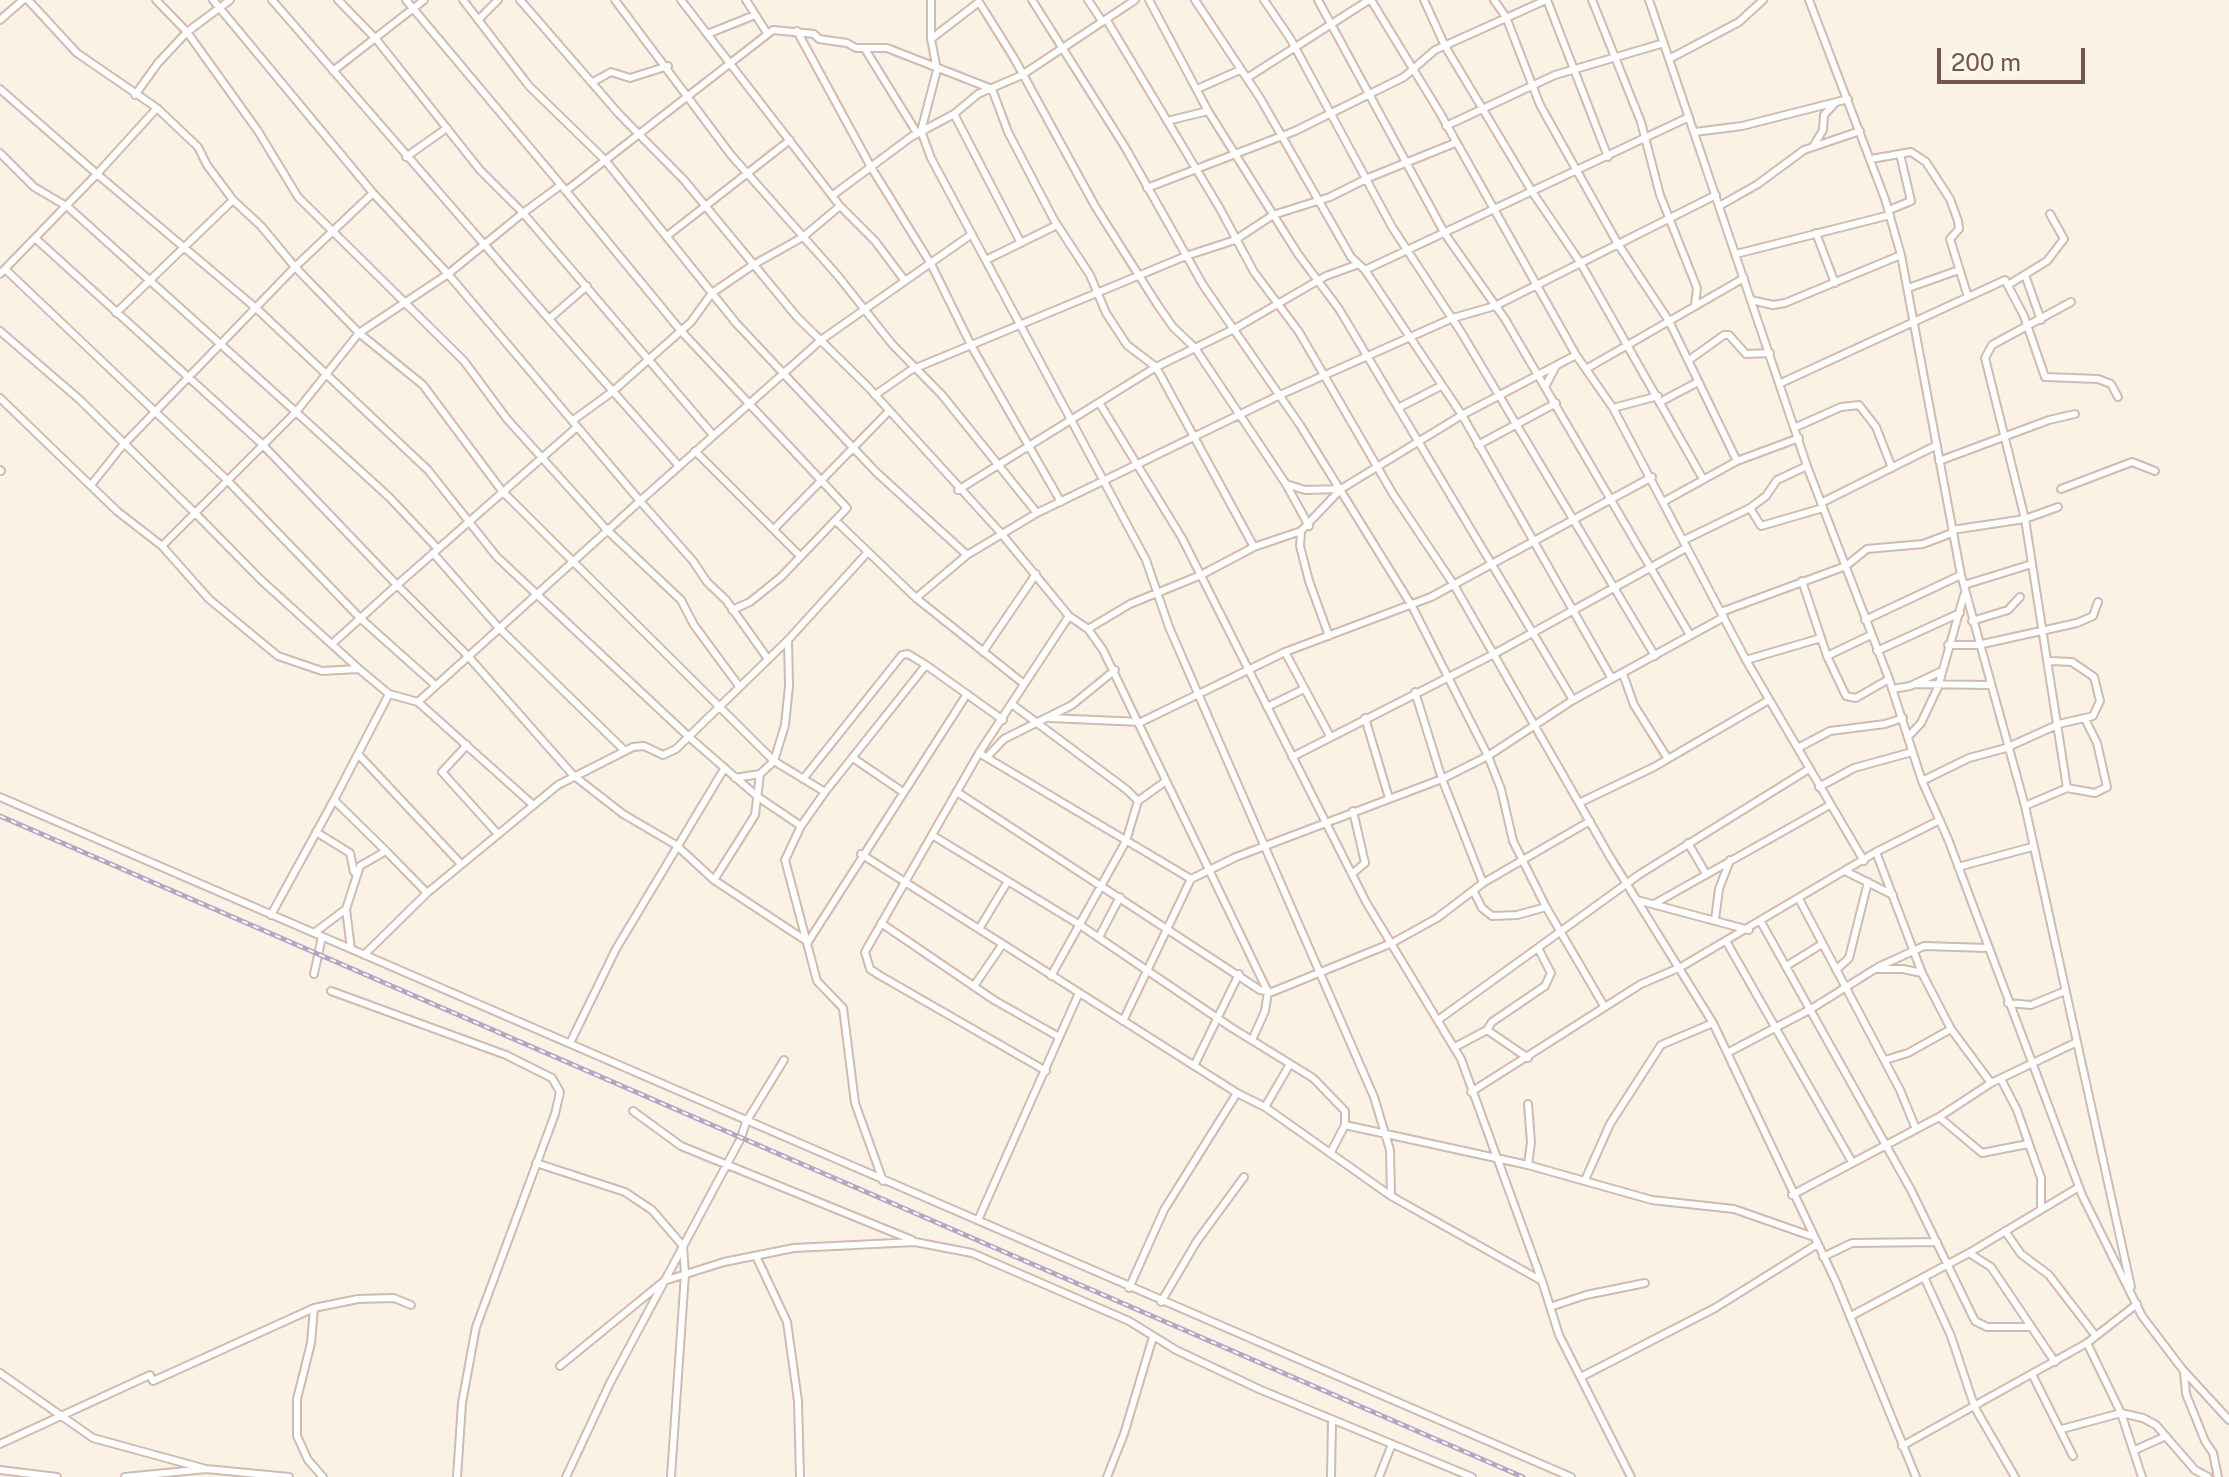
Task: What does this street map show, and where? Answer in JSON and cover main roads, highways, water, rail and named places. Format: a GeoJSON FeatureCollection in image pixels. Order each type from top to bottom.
{"type":"FeatureCollection","features":[{"type":"Feature","properties":{"kind":"railway"},"geometry":{"type":"LineString","coordinates":[[0,816],[1523,1477]]}}]}
